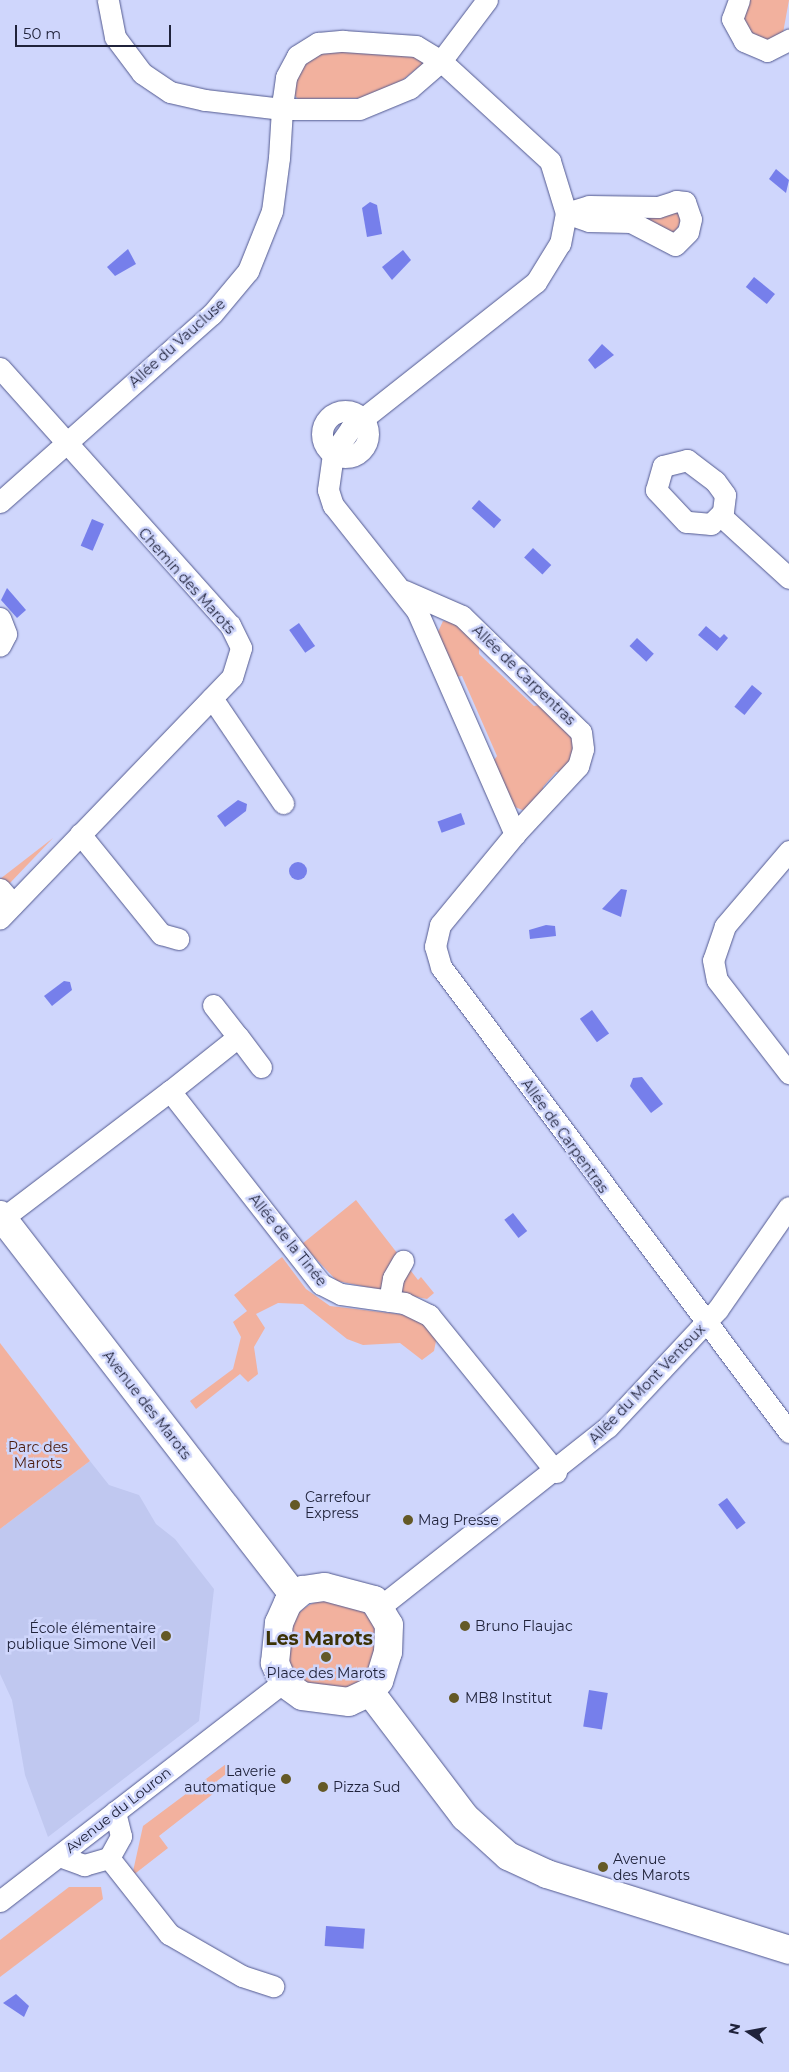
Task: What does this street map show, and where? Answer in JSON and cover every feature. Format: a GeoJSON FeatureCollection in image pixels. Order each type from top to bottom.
{"type":"FeatureCollection","features":[{"type":"Feature","properties":{"kind":"street"},"geometry":{"type":"LineString","coordinates":[[108,0],[111,25],[121,47],[142,73],[162,89],[205,100],[282,109],[344,111],[375,105],[410,88],[441,61],[487,0]]}},
{"type":"Feature","properties":{"kind":"street"},"geometry":{"type":"LineString","coordinates":[[739,0],[732,19],[744,41],[767,51],[789,40]]}},
{"type":"Feature","properties":{"kind":"street","name":"Allée du Vaucluse"},"geometry":{"type":"LineString","coordinates":[[0,502],[65,441],[212,314],[248,271],[272,211],[286,77],[293,62],[318,43],[404,44],[423,48],[441,61]]}},
{"type":"Feature","properties":{"kind":"street"},"geometry":{"type":"LineString","coordinates":[[441,61],[550,161],[566,213]]}},
{"type":"Feature","properties":{"kind":"street"},"geometry":{"type":"LineString","coordinates":[[676,200],[685,202],[691,219],[684,238],[670,245],[631,222],[589,221],[566,213],[589,206],[658,207],[676,200]]}},
{"type":"Feature","properties":{"kind":"street","name":"Allée de Carpentras"},"geometry":{"type":"LineString","coordinates":[[514,834],[429,635],[405,591],[333,505],[327,480],[333,454],[362,418],[542,275],[556,253],[566,213]]}},
{"type":"Feature","properties":{"kind":"street","name":"Chemin des Marots"},"geometry":{"type":"LineString","coordinates":[[0,368],[236,632],[241,648],[236,670],[212,698],[80,834],[4,904]]}},
{"type":"Feature","properties":{"kind":"street"},"geometry":{"type":"LineString","coordinates":[[720,516],[789,578]]}},
{"type":"Feature","properties":{"kind":"street","name":"Allée de Carpentras"},"geometry":{"type":"LineString","coordinates":[[405,591],[462,616],[580,732],[583,744],[578,766],[514,834],[440,925],[435,946],[438,960],[705,1324],[789,1432]]}},
{"type":"Feature","properties":{"kind":"street"},"geometry":{"type":"LineString","coordinates":[[0,618],[6,634],[0,646]]}},
{"type":"Feature","properties":{"kind":"street"},"geometry":{"type":"LineString","coordinates":[[212,698],[283,803]]}},
{"type":"Feature","properties":{"kind":"street"},"geometry":{"type":"LineString","coordinates":[[80,834],[161,934],[178,939]]}},
{"type":"Feature","properties":{"kind":"street"},"geometry":{"type":"LineString","coordinates":[[789,851],[725,926],[713,960],[717,980],[789,1073]]}},
{"type":"Feature","properties":{"kind":"street"},"geometry":{"type":"LineString","coordinates":[[213,1005],[261,1067]]}},
{"type":"Feature","properties":{"kind":"street"},"geometry":{"type":"LineString","coordinates":[[1,1217],[170,1091],[238,1037]]}},
{"type":"Feature","properties":{"kind":"street","name":"Allée de la Tinée"},"geometry":{"type":"LineString","coordinates":[[170,1091],[321,1284],[346,1295],[389,1301],[417,1308],[442,1326],[556,1472]]}},
{"type":"Feature","properties":{"kind":"street","name":"Allée du Mont Ventoux"},"geometry":{"type":"LineString","coordinates":[[381,1606],[556,1472],[613,1422],[705,1324],[789,1207]]}},
{"type":"Feature","properties":{"kind":"street","name":"Avenue des Marots"},"geometry":{"type":"LineString","coordinates":[[1,1217],[294,1596]]}},
{"type":"Feature","properties":{"kind":"street"},"geometry":{"type":"LineString","coordinates":[[389,1301],[393,1278],[403,1261]]}},
{"type":"Feature","properties":{"kind":"street"},"geometry":{"type":"LineString","coordinates":[[325,1587],[356,1591],[381,1606],[389,1625],[388,1652],[370,1692],[349,1702],[324,1701],[302,1696],[283,1682],[275,1663],[276,1637],[282,1613],[294,1596],[325,1587]]}},
{"type":"Feature","properties":{"kind":"street","name":"Avenue du Louron"},"geometry":{"type":"LineString","coordinates":[[0,1901],[283,1682]]}},
{"type":"Feature","properties":{"kind":"street"},"geometry":{"type":"LineString","coordinates":[[370,1692],[465,1817],[508,1856],[548,1874],[789,1950]]}},
{"type":"Feature","properties":{"kind":"street"},"geometry":{"type":"LineString","coordinates":[[59,1856],[84,1865],[109,1858],[121,1836],[115,1812]]}},
{"type":"Feature","properties":{"kind":"street"},"geometry":{"type":"LineString","coordinates":[[109,1858],[169,1934],[242,1976],[273,1986]]}},
{"type":"Feature","properties":{"kind":"shaded area"},"geometry":{"type":"Polygon","coordinates":[[[90,1461],[109,1485],[139,1495],[156,1524],[175,1539],[214,1589],[199,1721],[48,1837],[25,1775],[12,1700],[0,1674],[0,1529],[90,1461]]]}},
{"type":"Feature","properties":{"kind":"green space"},"geometry":{"type":"Polygon","coordinates":[[[749,0],[789,0],[783,33],[769,44],[742,27],[742,7],[749,0]]]}},
{"type":"Feature","properties":{"kind":"green space"},"geometry":{"type":"Polygon","coordinates":[[[318,51],[414,54],[424,63],[380,98],[298,99],[291,92],[299,65],[318,51]]]}},
{"type":"Feature","properties":{"kind":"green space"},"geometry":{"type":"Polygon","coordinates":[[[679,211],[682,218],[675,234],[589,212],[679,211]]]}},
{"type":"Feature","properties":{"kind":"green space"},"geometry":{"type":"Polygon","coordinates":[[[443,621],[455,622],[479,642],[479,654],[534,706],[546,704],[568,724],[577,748],[564,773],[556,772],[543,787],[545,796],[525,811],[515,807],[492,763],[497,756],[462,676],[455,677],[437,634],[443,621]]]}},
{"type":"Feature","properties":{"kind":"green space"},"geometry":{"type":"Polygon","coordinates":[[[53,838],[9,884],[0,879],[53,838]]]}},
{"type":"Feature","properties":{"kind":"green space"},"geometry":{"type":"Polygon","coordinates":[[[356,1200],[418,1280],[421,1277],[434,1293],[427,1299],[337,1281],[302,1244],[356,1200]]]}},
{"type":"Feature","properties":{"kind":"green space"},"geometry":{"type":"Polygon","coordinates":[[[282,1257],[306,1289],[330,1306],[415,1316],[437,1336],[434,1351],[422,1360],[400,1343],[363,1345],[347,1339],[303,1304],[278,1303],[256,1314],[265,1328],[254,1347],[258,1374],[248,1382],[240,1374],[196,1409],[190,1401],[233,1369],[241,1337],[233,1322],[247,1311],[234,1295],[282,1257]]]}},
{"type":"Feature","properties":{"kind":"green space","name":"Parc des Marots"},"geometry":{"type":"Polygon","coordinates":[[[0,1343],[90,1461],[0,1529],[0,1343]]]}},
{"type":"Feature","properties":{"kind":"green space"},"geometry":{"type":"Polygon","coordinates":[[[332,1599],[350,1602],[365,1612],[375,1627],[378,1645],[375,1663],[365,1678],[350,1688],[332,1691],[314,1688],[299,1678],[289,1663],[286,1645],[289,1627],[299,1612],[314,1602],[332,1599]]]}},
{"type":"Feature","properties":{"kind":"green space"},"geometry":{"type":"Polygon","coordinates":[[[226,1764],[230,1771],[217,1781],[218,1790],[159,1836],[168,1848],[132,1876],[143,1826],[226,1764]]]}},
{"type":"Feature","properties":{"kind":"green space"},"geometry":{"type":"Polygon","coordinates":[[[69,1887],[101,1887],[103,1899],[0,1977],[0,1940],[69,1887]]]}},
{"type":"Feature","properties":{"kind":"water"},"geometry":{"type":"Polygon","coordinates":[[[776,169],[789,180],[786,193],[769,179],[776,169]]]}},
{"type":"Feature","properties":{"kind":"water"},"geometry":{"type":"Polygon","coordinates":[[[370,202],[377,205],[382,234],[367,237],[362,208],[370,202]]]}},
{"type":"Feature","properties":{"kind":"water"},"geometry":{"type":"Polygon","coordinates":[[[128,249],[136,264],[115,276],[107,267],[128,249]]]}},
{"type":"Feature","properties":{"kind":"water"},"geometry":{"type":"Polygon","coordinates":[[[403,250],[411,260],[392,280],[382,267],[403,250]]]}},
{"type":"Feature","properties":{"kind":"water"},"geometry":{"type":"Polygon","coordinates":[[[754,277],[775,294],[767,304],[746,287],[754,277]]]}},
{"type":"Feature","properties":{"kind":"water"},"geometry":{"type":"Polygon","coordinates":[[[602,344],[614,355],[595,369],[588,360],[602,344]]]}},
{"type":"Feature","properties":{"kind":"water"},"geometry":{"type":"Polygon","coordinates":[[[479,500],[501,520],[494,528],[472,508],[479,500]]]}},
{"type":"Feature","properties":{"kind":"water"},"geometry":{"type":"Polygon","coordinates":[[[92,519],[104,524],[93,551],[81,546],[92,519]]]}},
{"type":"Feature","properties":{"kind":"water"},"geometry":{"type":"Polygon","coordinates":[[[533,548],[551,565],[542,575],[524,558],[533,548]]]}},
{"type":"Feature","properties":{"kind":"water"},"geometry":{"type":"Polygon","coordinates":[[[7,588],[26,610],[17,618],[1,600],[7,588]]]}},
{"type":"Feature","properties":{"kind":"water"},"geometry":{"type":"Polygon","coordinates":[[[299,623],[315,646],[305,653],[289,630],[299,623]]]}},
{"type":"Feature","properties":{"kind":"water"},"geometry":{"type":"Polygon","coordinates":[[[706,626],[720,638],[724,634],[728,638],[717,651],[698,635],[706,626]]]}},
{"type":"Feature","properties":{"kind":"water"},"geometry":{"type":"Polygon","coordinates":[[[637,638],[654,654],[646,662],[629,646],[637,638]]]}},
{"type":"Feature","properties":{"kind":"water"},"geometry":{"type":"Polygon","coordinates":[[[752,685],[762,693],[744,715],[734,707],[752,685]]]}},
{"type":"Feature","properties":{"kind":"water"},"geometry":{"type":"Polygon","coordinates":[[[238,800],[247,804],[246,811],[225,827],[217,816],[238,800]]]}},
{"type":"Feature","properties":{"kind":"water"},"geometry":{"type":"Polygon","coordinates":[[[461,813],[465,824],[442,833],[438,822],[461,813]]]}},
{"type":"Feature","properties":{"kind":"water"},"geometry":{"type":"Polygon","coordinates":[[[294,862],[302,862],[307,867],[305,878],[294,880],[289,875],[289,867],[294,862]]]}},
{"type":"Feature","properties":{"kind":"water"},"geometry":{"type":"Polygon","coordinates":[[[621,889],[627,890],[621,917],[602,909],[621,889]]]}},
{"type":"Feature","properties":{"kind":"water"},"geometry":{"type":"Polygon","coordinates":[[[546,925],[555,926],[556,936],[530,939],[529,930],[546,925]]]}},
{"type":"Feature","properties":{"kind":"water"},"geometry":{"type":"Polygon","coordinates":[[[64,981],[70,982],[72,990],[52,1006],[44,996],[64,981]]]}},
{"type":"Feature","properties":{"kind":"water"},"geometry":{"type":"Polygon","coordinates":[[[592,1010],[609,1033],[597,1042],[580,1019],[592,1010]]]}},
{"type":"Feature","properties":{"kind":"water"},"geometry":{"type":"Polygon","coordinates":[[[642,1077],[663,1104],[651,1113],[630,1086],[633,1078],[642,1077]]]}},
{"type":"Feature","properties":{"kind":"water"},"geometry":{"type":"Polygon","coordinates":[[[513,1213],[527,1231],[518,1238],[504,1220],[513,1213]]]}},
{"type":"Feature","properties":{"kind":"water"},"geometry":{"type":"Polygon","coordinates":[[[727,1498],[746,1523],[737,1529],[718,1505],[727,1498]]]}},
{"type":"Feature","properties":{"kind":"water"},"geometry":{"type":"Polygon","coordinates":[[[589,1690],[608,1693],[602,1730],[583,1727],[589,1690]]]}},
{"type":"Feature","properties":{"kind":"water"},"geometry":{"type":"Polygon","coordinates":[[[326,1926],[365,1929],[364,1949],[325,1946],[326,1926]]]}},
{"type":"Feature","properties":{"kind":"water"},"geometry":{"type":"Polygon","coordinates":[[[16,1994],[29,2006],[24,2017],[3,2003],[16,1994]]]}},
{"type":"Feature","properties":{"kind":"place","name":"Carrefour Express"},"geometry":{"type":"Point","coordinates":[295,1505]}},
{"type":"Feature","properties":{"kind":"place","name":"Mag Presse"},"geometry":{"type":"Point","coordinates":[408,1520]}},
{"type":"Feature","properties":{"kind":"place","name":"Bruno Flaujac"},"geometry":{"type":"Point","coordinates":[465,1626]}},
{"type":"Feature","properties":{"kind":"place","name":"École élémentaire publique Simone Veil"},"geometry":{"type":"Point","coordinates":[166,1636]}},
{"type":"Feature","properties":{"kind":"place","name":"Place des Marots"},"geometry":{"type":"Point","coordinates":[326,1657]}},
{"type":"Feature","properties":{"kind":"place","name":"MB8 Institut"},"geometry":{"type":"Point","coordinates":[454,1698]}},
{"type":"Feature","properties":{"kind":"place","name":"Laverie automatique"},"geometry":{"type":"Point","coordinates":[286,1779]}},
{"type":"Feature","properties":{"kind":"place","name":"Pizza Sud"},"geometry":{"type":"Point","coordinates":[323,1787]}},
{"type":"Feature","properties":{"kind":"place","name":"Avenue des Marots"},"geometry":{"type":"Point","coordinates":[603,1867]}},
{"type":"Feature","properties":{"kind":"district","name":"Les Marots"},"geometry":{"type":"Point","coordinates":[319,1639]}}]}
